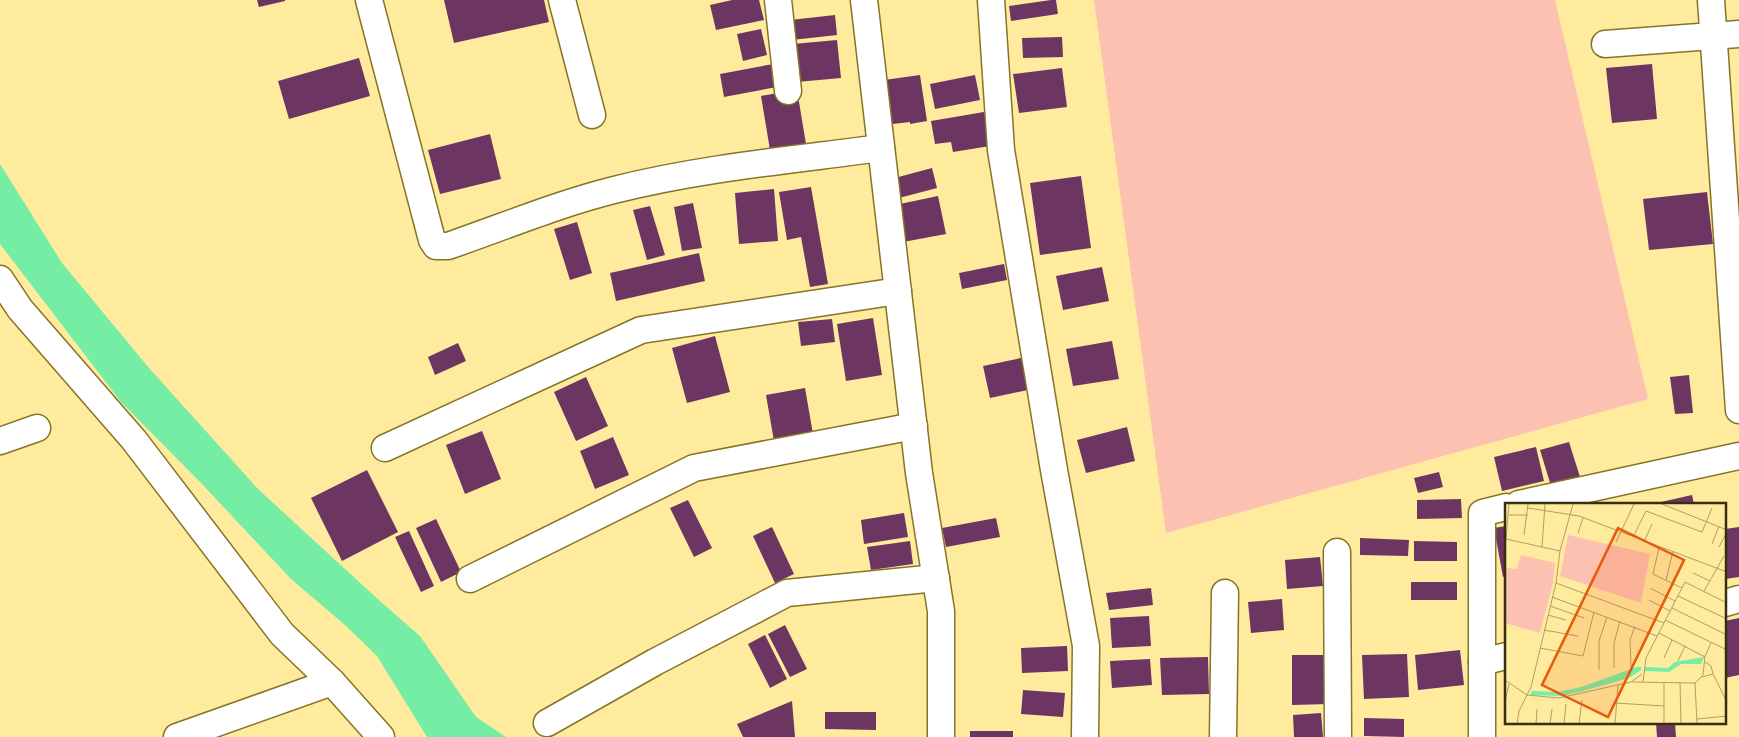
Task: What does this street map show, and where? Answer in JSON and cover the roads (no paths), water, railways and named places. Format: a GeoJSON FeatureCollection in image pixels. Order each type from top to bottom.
{"type":"FeatureCollection","features":[{"type":"Feature","properties":{"kind":"street"},"geometry":{"type":"LineString","coordinates":[[369,0],[432,240],[436,246],[448,246],[616,189],[687,174],[881,148]]}},
{"type":"Feature","properties":{"kind":"street"},"geometry":{"type":"LineString","coordinates":[[562,0],[592,115]]}},
{"type":"Feature","properties":{"kind":"street"},"geometry":{"type":"LineString","coordinates":[[778,0],[788,91]]}},
{"type":"Feature","properties":{"kind":"street"},"geometry":{"type":"LineString","coordinates":[[864,0],[914,426],[941,611],[941,737]]}},
{"type":"Feature","properties":{"kind":"street"},"geometry":{"type":"LineString","coordinates":[[992,0],[1001,150],[1054,470],[1086,646],[1085,737]]}},
{"type":"Feature","properties":{"kind":"street"},"geometry":{"type":"LineString","coordinates":[[1711,0],[1713,35],[1731,179],[1739,410]]}},
{"type":"Feature","properties":{"kind":"street"},"geometry":{"type":"LineString","coordinates":[[1605,44],[1739,34]]}},
{"type":"Feature","properties":{"kind":"street"},"geometry":{"type":"LineString","coordinates":[[0,279],[20,309],[134,440],[282,634],[332,682],[381,737]]}},
{"type":"Feature","properties":{"kind":"street"},"geometry":{"type":"LineString","coordinates":[[385,448],[641,330],[898,290]]}},
{"type":"Feature","properties":{"kind":"street"},"geometry":{"type":"LineString","coordinates":[[470,579],[694,468],[914,426]]}},
{"type":"Feature","properties":{"kind":"street"},"geometry":{"type":"LineString","coordinates":[[0,441],[37,428]]}},
{"type":"Feature","properties":{"kind":"street"},"geometry":{"type":"LineString","coordinates":[[1524,503],[1739,456]]}},
{"type":"Feature","properties":{"kind":"street"},"geometry":{"type":"LineString","coordinates":[[1482,737],[1494,659],[1482,513],[1505,507]]}},
{"type":"Feature","properties":{"kind":"street"},"geometry":{"type":"LineString","coordinates":[[1337,552],[1338,737]]}},
{"type":"Feature","properties":{"kind":"street"},"geometry":{"type":"LineString","coordinates":[[547,723],[654,662],[787,593],[936,578]]}},
{"type":"Feature","properties":{"kind":"street"},"geometry":{"type":"LineString","coordinates":[[1223,737],[1225,593]]}},
{"type":"Feature","properties":{"kind":"street"},"geometry":{"type":"LineString","coordinates":[[1726,603],[1739,600]]}},
{"type":"Feature","properties":{"kind":"street"},"geometry":{"type":"LineString","coordinates":[[178,737],[332,682]]}}]}
